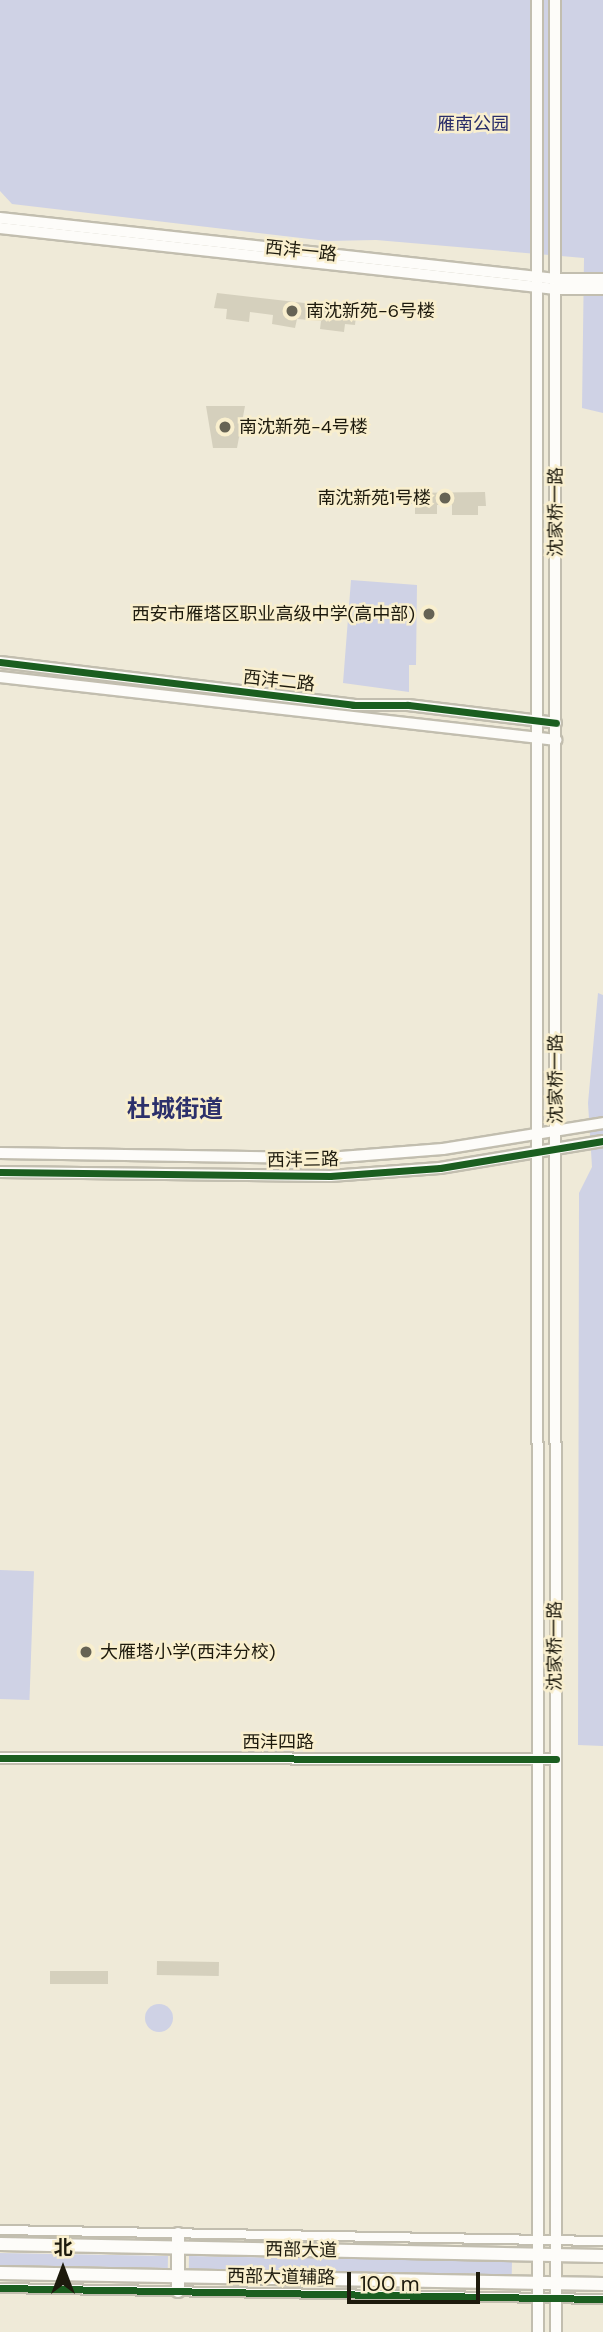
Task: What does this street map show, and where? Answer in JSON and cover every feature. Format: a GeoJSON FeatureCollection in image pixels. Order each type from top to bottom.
{"type":"FeatureCollection","features":[{"type":"Feature","properties":{"kind":"main road","name":"沈家桥一路"},"geometry":{"type":"LineString","coordinates":[[537,0],[535,1133],[538,2332]]}},
{"type":"Feature","properties":{"kind":"main road","name":"沈家桥一路"},"geometry":{"type":"LineString","coordinates":[[555,0],[556,2332]]}},
{"type":"Feature","properties":{"kind":"main road","name":"西沣一路"},"geometry":{"type":"LineString","coordinates":[[0,218],[537,282]]}},
{"type":"Feature","properties":{"kind":"main road","name":"西沣一路"},"geometry":{"type":"LineString","coordinates":[[0,228],[603,289]]}},
{"type":"Feature","properties":{"kind":"main road","name":"西沣一路"},"geometry":{"type":"LineString","coordinates":[[556,284],[603,279]]}},
{"type":"Feature","properties":{"kind":"main road","name":"西沣二路"},"geometry":{"type":"LineString","coordinates":[[0,662],[340,703],[556,723]]}},
{"type":"Feature","properties":{"kind":"main road","name":"西沣二路"},"geometry":{"type":"LineString","coordinates":[[0,677],[556,740]]}},
{"type":"Feature","properties":{"kind":"main road","name":"西沣三路"},"geometry":{"type":"LineString","coordinates":[[0,1153],[328,1158],[443,1149],[603,1123]]}},
{"type":"Feature","properties":{"kind":"main road","name":"西沣三路"},"geometry":{"type":"LineString","coordinates":[[0,1172],[330,1176],[440,1168],[603,1141]]}},
{"type":"Feature","properties":{"kind":"main road","name":"西沣四路"},"geometry":{"type":"LineString","coordinates":[[0,1758],[555,1759]]}},
{"type":"Feature","properties":{"kind":"main road"},"geometry":{"type":"LineString","coordinates":[[178,2234],[178,2291]]}},
{"type":"Feature","properties":{"kind":"main road","name":"西部大道"},"geometry":{"type":"LineString","coordinates":[[0,2244],[603,2256]]}},
{"type":"Feature","properties":{"kind":"main road","name":"西部大道"},"geometry":{"type":"LineString","coordinates":[[0,2273],[603,2284]]}},
{"type":"Feature","properties":{"kind":"street"},"geometry":{"type":"LineString","coordinates":[[0,2230],[603,2241]]}},
{"type":"Feature","properties":{"kind":"street","name":"西部大道辅路"},"geometry":{"type":"LineString","coordinates":[[0,2288],[603,2299]]}},
{"type":"Feature","properties":{"kind":"green space","name":"雁南公园"},"geometry":{"type":"Polygon","coordinates":[[[0,0],[603,0],[603,413],[582,408],[584,258],[376,240],[327,241],[12,204],[0,191],[0,0]]]}},
{"type":"Feature","properties":{"kind":"green space"},"geometry":{"type":"Polygon","coordinates":[[[351,580],[417,585],[416,665],[409,665],[409,692],[343,683],[351,580]]]}},
{"type":"Feature","properties":{"kind":"green space"},"geometry":{"type":"Polygon","coordinates":[[[598,993],[603,995],[603,1746],[578,1745],[579,1193],[592,1167],[588,1103],[598,993]]]}},
{"type":"Feature","properties":{"kind":"green space"},"geometry":{"type":"Polygon","coordinates":[[[0,1570],[34,1571],[29,1700],[0,1699],[0,1570]]]}},
{"type":"Feature","properties":{"kind":"green space"},"geometry":{"type":"Polygon","coordinates":[[[159,2004],[169,2008],[173,2018],[169,2028],[159,2032],[149,2028],[145,2018],[149,2008],[159,2004]]]}},
{"type":"Feature","properties":{"kind":"green space"},"geometry":{"type":"Polygon","coordinates":[[[0,2253],[168,2256],[168,2268],[0,2265],[0,2253]]]}},
{"type":"Feature","properties":{"kind":"green space"},"geometry":{"type":"Polygon","coordinates":[[[189,2256],[512,2262],[512,2275],[189,2269],[189,2256]]]}},
{"type":"Feature","properties":{"kind":"building","name":"南沈新苑-6号楼"},"geometry":{"type":"Polygon","coordinates":[[[217,293],[357,309],[355,325],[345,324],[344,332],[320,329],[321,321],[297,319],[295,328],[272,324],[273,315],[250,312],[249,322],[226,319],[227,309],[214,308],[217,293]]]}},
{"type":"Feature","properties":{"kind":"building","name":"南沈新苑-4号楼"},"geometry":{"type":"Polygon","coordinates":[[[206,406],[245,406],[237,448],[213,448],[206,406]]]}},
{"type":"Feature","properties":{"kind":"building","name":"南沈新苑1号楼"},"geometry":{"type":"Polygon","coordinates":[[[485,492],[486,506],[478,506],[478,515],[452,515],[452,505],[437,505],[437,514],[415,514],[415,504],[405,504],[405,493],[485,492]]]}},
{"type":"Feature","properties":{"kind":"building"},"geometry":{"type":"Polygon","coordinates":[[[157,1961],[219,1962],[219,1976],[157,1975],[157,1961]]]}},
{"type":"Feature","properties":{"kind":"building"},"geometry":{"type":"Polygon","coordinates":[[[50,1971],[108,1971],[108,1984],[50,1984],[50,1971]]]}},
{"type":"Feature","properties":{"kind":"cycle path"},"geometry":{"type":"LineString","coordinates":[[0,662],[353,705],[408,705],[556,723]]}},
{"type":"Feature","properties":{"kind":"cycle path"},"geometry":{"type":"LineString","coordinates":[[0,1172],[330,1176],[440,1168],[603,1141]]}},
{"type":"Feature","properties":{"kind":"cycle path"},"geometry":{"type":"LineString","coordinates":[[0,1758],[556,1759]]}},
{"type":"Feature","properties":{"kind":"cycle path"},"geometry":{"type":"LineString","coordinates":[[0,2288],[603,2299]]}},
{"type":"Feature","properties":{"kind":"place","name":"南沈新苑-6号楼"},"geometry":{"type":"Point","coordinates":[292,311]}},
{"type":"Feature","properties":{"kind":"place","name":"南沈新苑-4号楼"},"geometry":{"type":"Point","coordinates":[225,427]}},
{"type":"Feature","properties":{"kind":"place","name":"南沈新苑1号楼"},"geometry":{"type":"Point","coordinates":[445,498]}},
{"type":"Feature","properties":{"kind":"place","name":"西安市雁塔区职业高级中学(高中部)"},"geometry":{"type":"Point","coordinates":[429,614]}},
{"type":"Feature","properties":{"kind":"place","name":"大雁塔小学(西沣分校)"},"geometry":{"type":"Point","coordinates":[86,1652]}},
{"type":"Feature","properties":{"kind":"district","name":"杜城街道"},"geometry":{"type":"Point","coordinates":[175,1109]}}]}
